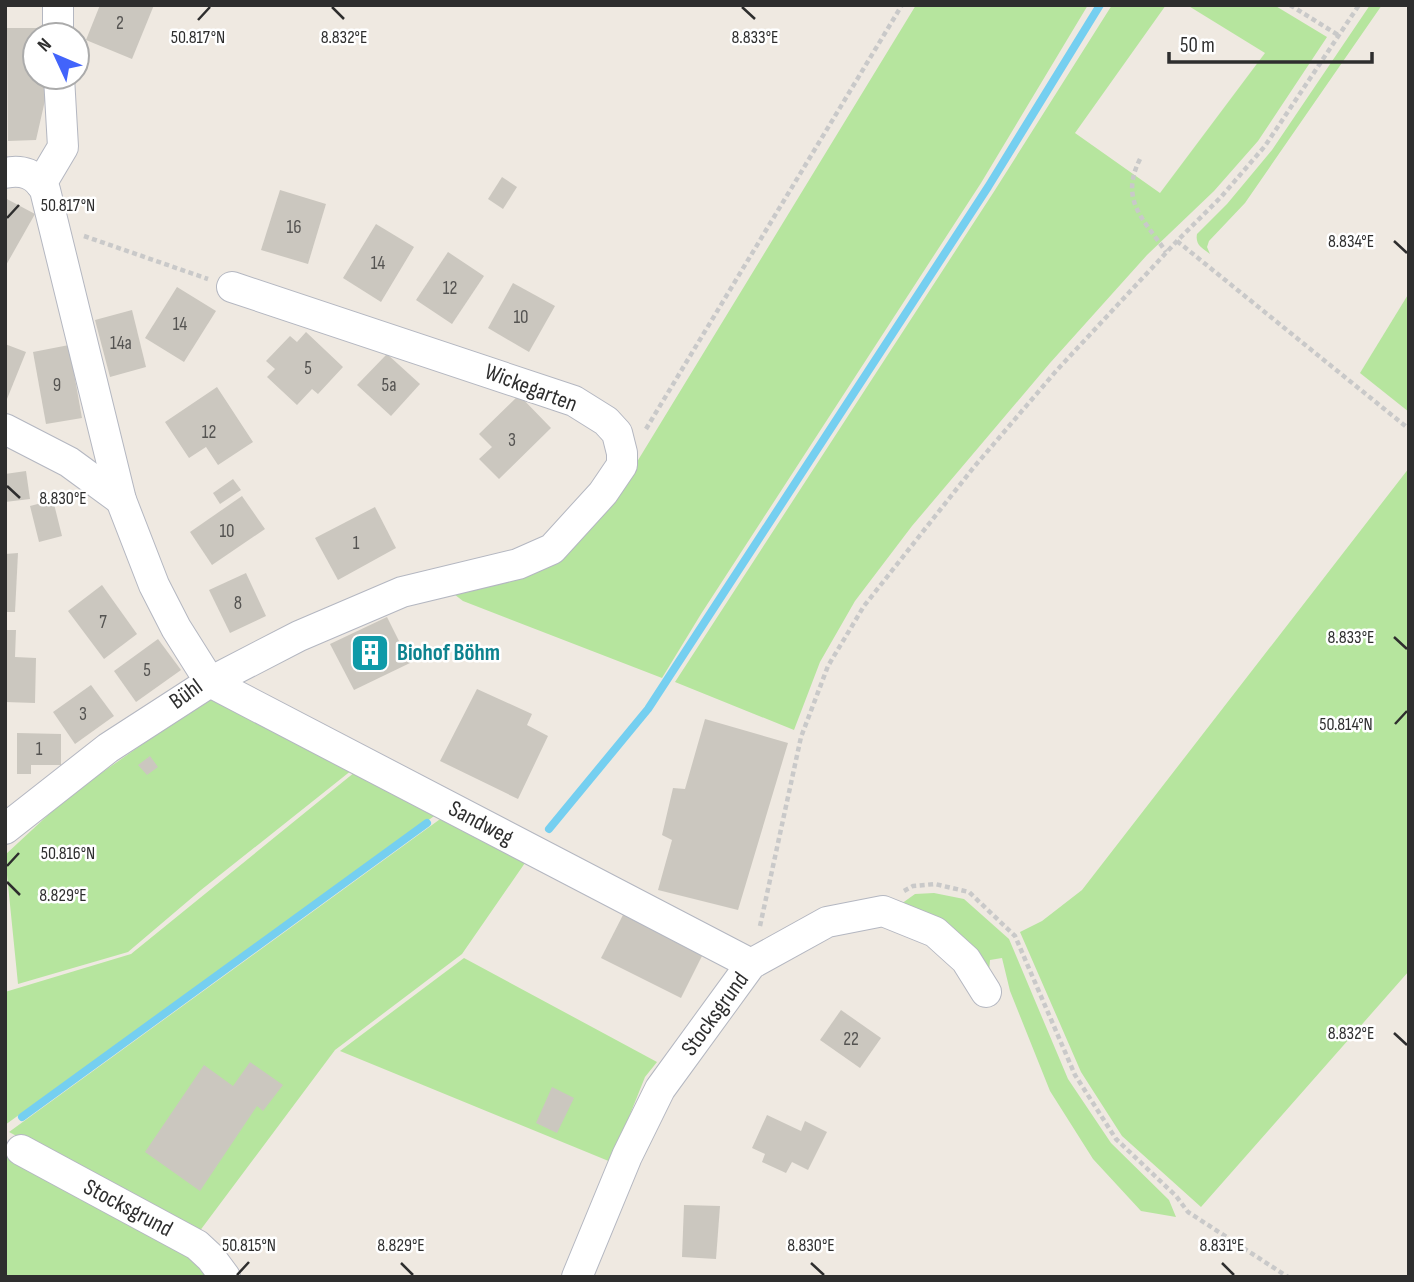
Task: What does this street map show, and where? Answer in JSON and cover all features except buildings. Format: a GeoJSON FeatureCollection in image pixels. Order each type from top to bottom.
{"type":"FeatureCollection","features":[{"type":"Feature","properties":{"kind":"street"},"geometry":{"type":"LineString","coordinates":[[5,173],[26,173],[41,184],[62,147],[60,91]]}},
{"type":"Feature","properties":{"kind":"street","name":"Bühl"},"geometry":{"type":"LineString","coordinates":[[5,829],[108,748],[210,681],[176,628],[154,585],[121,500],[55,227],[41,184]]}},
{"type":"Feature","properties":{"kind":"street","name":"Wickegarten"},"geometry":{"type":"LineString","coordinates":[[232,287],[574,401],[606,421],[617,433],[622,464]]}},
{"type":"Feature","properties":{"kind":"street"},"geometry":{"type":"LineString","coordinates":[[5,429],[69,462],[121,500]]}},
{"type":"Feature","properties":{"kind":"street"},"geometry":{"type":"LineString","coordinates":[[210,681],[349,613],[402,592],[518,564],[547,552],[569,532],[603,493],[622,464]]}},
{"type":"Feature","properties":{"kind":"street","name":"Sandweg"},"geometry":{"type":"LineString","coordinates":[[210,681],[751,964]]}},
{"type":"Feature","properties":{"kind":"street"},"geometry":{"type":"LineString","coordinates":[[883,911],[935,932],[966,960],[986,992]]}},
{"type":"Feature","properties":{"kind":"street","name":"Stocksgrund"},"geometry":{"type":"LineString","coordinates":[[577,1277],[627,1156],[660,1089],[751,964],[827,922],[883,911]]}},
{"type":"Feature","properties":{"kind":"street","name":"Stocksgrund"},"geometry":{"type":"LineString","coordinates":[[21,1150],[197,1245],[225,1277]]}},
{"type":"Feature","properties":{"kind":"path"},"geometry":{"type":"LineString","coordinates":[[622,464],[902,5]]}},
{"type":"Feature","properties":{"kind":"path"},"geometry":{"type":"LineString","coordinates":[[1290,5],[1338,35]]}},
{"type":"Feature","properties":{"kind":"path"},"geometry":{"type":"LineString","coordinates":[[751,964],[801,737],[828,666],[864,606],[974,467],[1057,370],[1221,197],[1265,146],[1359,5]]}},
{"type":"Feature","properties":{"kind":"path"},"geometry":{"type":"LineString","coordinates":[[1140,159],[1133,173],[1131,197],[1142,221],[1166,252]]}},
{"type":"Feature","properties":{"kind":"path"},"geometry":{"type":"LineString","coordinates":[[55,227],[232,287]]}},
{"type":"Feature","properties":{"kind":"path"},"geometry":{"type":"LineString","coordinates":[[1177,241],[1409,429]]}},
{"type":"Feature","properties":{"kind":"path"},"geometry":{"type":"LineString","coordinates":[[883,911],[896,897],[913,886],[935,884],[969,892],[1015,936],[1075,1076],[1116,1139],[1176,1196],[1188,1212],[1288,1277]]}},
{"type":"Feature","properties":{"kind":"green space"},"geometry":{"type":"Polygon","coordinates":[[[916,5],[1088,5],[981,183],[662,678],[463,601],[450,591],[520,572],[632,470],[916,5]]]}},
{"type":"Feature","properties":{"kind":"green space"},"geometry":{"type":"Polygon","coordinates":[[[1112,5],[1166,5],[1075,133],[1160,193],[1265,53],[1187,5],[1274,5],[1327,37],[1258,141],[1214,191],[1147,255],[1050,363],[912,526],[855,601],[820,662],[794,730],[675,682],[995,190],[1112,5]]]}},
{"type":"Feature","properties":{"kind":"green space"},"geometry":{"type":"Polygon","coordinates":[[[1370,5],[1382,5],[1245,203],[1209,241],[1207,247],[1210,254],[1198,244],[1197,234],[1227,204],[1272,150],[1370,5]]]}},
{"type":"Feature","properties":{"kind":"green space"},"geometry":{"type":"Polygon","coordinates":[[[1409,293],[1409,412],[1360,373],[1409,293]]]}},
{"type":"Feature","properties":{"kind":"green space"},"geometry":{"type":"Polygon","coordinates":[[[1409,468],[1409,971],[1201,1207],[1122,1136],[1081,1072],[1020,932],[1042,921],[1082,890],[1409,468]]]}},
{"type":"Feature","properties":{"kind":"green space"},"geometry":{"type":"Polygon","coordinates":[[[210,697],[352,770],[128,952],[18,984],[5,855],[61,803],[210,697]]]}},
{"type":"Feature","properties":{"kind":"green space"},"geometry":{"type":"Polygon","coordinates":[[[355,772],[437,814],[5,1125],[5,992],[131,954],[355,772]]]}},
{"type":"Feature","properties":{"kind":"green space"},"geometry":{"type":"Polygon","coordinates":[[[443,817],[527,860],[462,954],[335,1050],[199,1232],[9,1132],[443,817]]]}},
{"type":"Feature","properties":{"kind":"green space"},"geometry":{"type":"Polygon","coordinates":[[[934,893],[964,899],[1009,939],[1068,1079],[1111,1143],[1169,1200],[1176,1217],[1141,1211],[1093,1159],[1050,1091],[1010,991],[1002,958],[990,960],[989,972],[901,904],[915,894],[934,893]]]}},
{"type":"Feature","properties":{"kind":"green space"},"geometry":{"type":"Polygon","coordinates":[[[464,958],[657,1062],[645,1077],[611,1162],[340,1051],[464,958]]]}},
{"type":"Feature","properties":{"kind":"green space"},"geometry":{"type":"Polygon","coordinates":[[[5,1151],[167,1240],[213,1277],[5,1277],[5,1151]]]}},
{"type":"Feature","properties":{"kind":"waterway"},"geometry":{"type":"LineString","coordinates":[[549,829],[648,709],[988,187],[1100,5]]}},
{"type":"Feature","properties":{"kind":"waterway"},"geometry":{"type":"LineString","coordinates":[[22,1117],[427,823]]}},
{"type":"Feature","properties":{"kind":"place","name":"Biohof Böhm"},"geometry":{"type":"Point","coordinates":[370,653]}}]}
